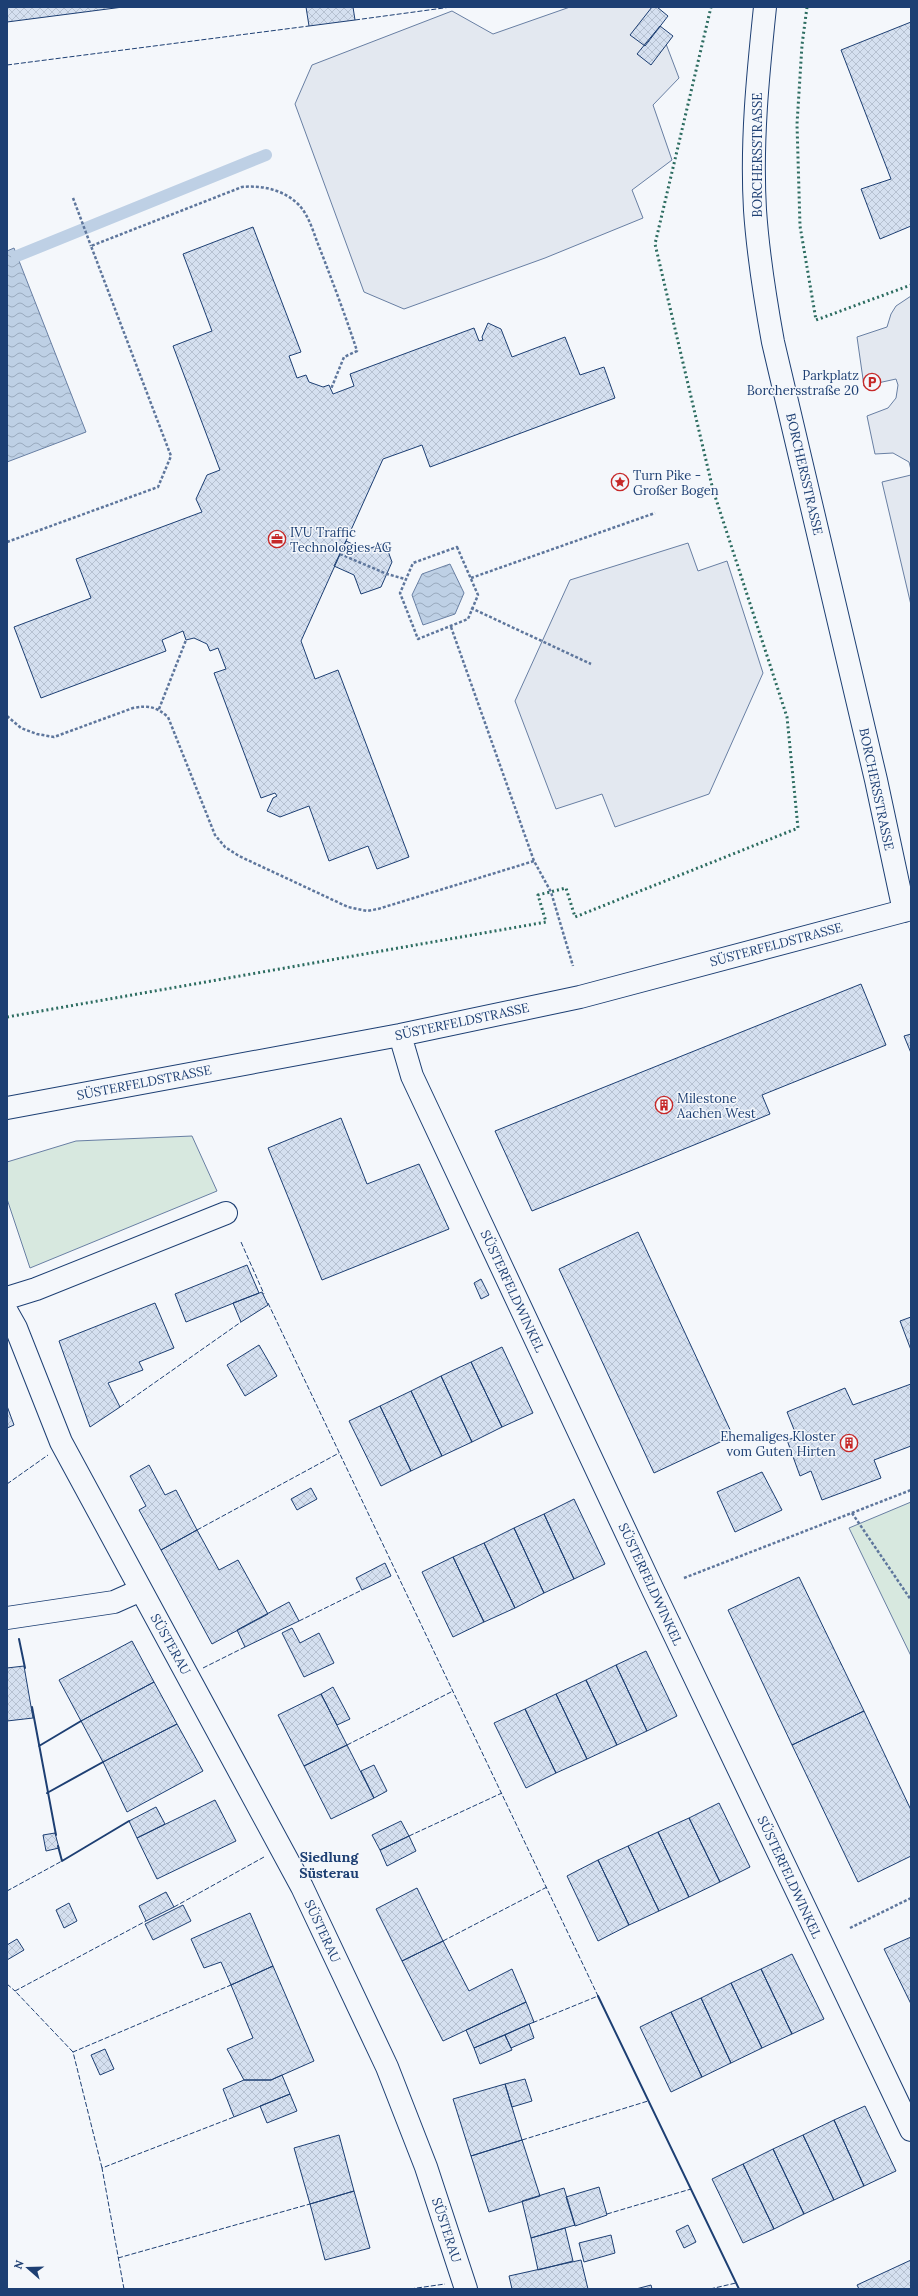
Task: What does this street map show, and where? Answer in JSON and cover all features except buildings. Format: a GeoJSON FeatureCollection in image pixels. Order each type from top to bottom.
{"type":"FeatureCollection","features":[{"type":"Feature","properties":{"kind":"street","name":"BORCHERSSTRASSE"},"geometry":{"type":"LineString","coordinates":[[764,7],[757,77],[754,145],[755,209],[761,274],[774,342],[865,734],[908,910]]}},
{"type":"Feature","properties":{"kind":"street","name":"SÜSTERFELDSTRASSE"},"geometry":{"type":"LineString","coordinates":[[7,1108],[400,1034],[580,997],[908,910]]}},
{"type":"Feature","properties":{"kind":"street","name":"SÜSTERFELDWINKEL"},"geometry":{"type":"LineString","coordinates":[[400,1034],[412,1076],[653,1590],[911,2130]]}},
{"type":"Feature","properties":{"kind":"street"},"geometry":{"type":"LineString","coordinates":[[7,1298],[36,1289],[226,1212]]}},
{"type":"Feature","properties":{"kind":"street","name":"SÜSTERAU"},"geometry":{"type":"LineString","coordinates":[[7,1312],[16,1328],[61,1442],[302,1886],[387,2067],[426,2166],[466,2289]]}},
{"type":"Feature","properties":{"kind":"street"},"geometry":{"type":"LineString","coordinates":[[7,1618],[114,1602],[141,1590]]}},
{"type":"Feature","properties":{"kind":"path"},"geometry":{"type":"LineString","coordinates":[[91,246],[242,187],[257,186],[282,192],[299,206],[308,219],[342,304],[357,351],[344,357],[331,389]]}},
{"type":"Feature","properties":{"kind":"path"},"geometry":{"type":"LineString","coordinates":[[7,542],[158,487],[171,456],[73,198]]}},
{"type":"Feature","properties":{"kind":"path"},"geometry":{"type":"LineString","coordinates":[[470,578],[655,513]]}},
{"type":"Feature","properties":{"kind":"path"},"geometry":{"type":"LineString","coordinates":[[458,547],[478,595],[468,619],[418,639],[400,593],[405,579],[413,562],[458,547]]}},
{"type":"Feature","properties":{"kind":"path"},"geometry":{"type":"LineString","coordinates":[[340,554],[387,574],[405,579]]}},
{"type":"Feature","properties":{"kind":"path"},"geometry":{"type":"LineString","coordinates":[[472,608],[591,664]]}},
{"type":"Feature","properties":{"kind":"path"},"geometry":{"type":"LineString","coordinates":[[451,626],[534,861],[551,892],[566,939],[580,997]]}},
{"type":"Feature","properties":{"kind":"path"},"geometry":{"type":"LineString","coordinates":[[159,709],[186,640]]}},
{"type":"Feature","properties":{"kind":"path"},"geometry":{"type":"LineString","coordinates":[[7,716],[21,728],[37,734],[54,737],[133,708],[145,706],[159,709],[168,717],[215,835],[225,847],[239,856],[348,906],[367,911],[378,909],[534,861]]}},
{"type":"Feature","properties":{"kind":"path"},"geometry":{"type":"LineString","coordinates":[[653,1590],[911,1490]]}},
{"type":"Feature","properties":{"kind":"path"},"geometry":{"type":"LineString","coordinates":[[852,1513],[911,1600]]}},
{"type":"Feature","properties":{"kind":"path"},"geometry":{"type":"LineString","coordinates":[[821,1942],[911,1898]]}},
{"type":"Feature","properties":{"kind":"shaded area"},"geometry":{"type":"Polygon","coordinates":[[[570,7],[652,7],[679,78],[653,105],[672,160],[632,190],[643,218],[545,258],[404,309],[364,292],[295,104],[312,65],[452,11],[493,34],[570,7]]]}},
{"type":"Feature","properties":{"kind":"shaded area","name":"Parkplatz Borchersstraße 20"},"geometry":{"type":"Polygon","coordinates":[[[911,296],[911,470],[909,462],[893,453],[875,454],[867,416],[888,408],[896,398],[898,385],[896,379],[864,386],[857,337],[887,327],[891,314],[896,306],[911,296]]]}},
{"type":"Feature","properties":{"kind":"shaded area"},"geometry":{"type":"Polygon","coordinates":[[[911,475],[911,605],[882,482],[911,475]]]}},
{"type":"Feature","properties":{"kind":"shaded area"},"geometry":{"type":"Polygon","coordinates":[[[688,543],[698,571],[727,561],[763,673],[709,794],[615,827],[602,794],[556,809],[515,701],[570,580],[688,543]]]}},
{"type":"Feature","properties":{"kind":"shaded area"},"geometry":{"type":"Polygon","coordinates":[[[192,1136],[217,1191],[30,1268],[7,1199],[7,1162],[76,1141],[192,1136]]]}},
{"type":"Feature","properties":{"kind":"shaded area"},"geometry":{"type":"Polygon","coordinates":[[[911,1502],[911,1656],[849,1528],[911,1502]]]}},
{"type":"Feature","properties":{"kind":"water"},"geometry":{"type":"Polygon","coordinates":[[[14,248],[86,432],[7,462],[7,251],[14,248]]]}},
{"type":"Feature","properties":{"kind":"water"},"geometry":{"type":"Polygon","coordinates":[[[450,564],[464,593],[455,614],[423,625],[412,595],[422,574],[450,564]]]}},
{"type":"Feature","properties":{"kind":"waterway"},"geometry":{"type":"LineString","coordinates":[[17,256],[266,155]]}},
{"type":"Feature","properties":{"kind":"hedge"},"geometry":{"type":"LineString","coordinates":[[7,1017],[546,922],[538,895],[566,888],[575,917],[798,828],[787,717],[713,490],[655,244],[711,7]]}},
{"type":"Feature","properties":{"kind":"hedge"},"geometry":{"type":"LineString","coordinates":[[807,7],[802,45],[797,124],[800,226],[816,320],[911,285]]}},
{"type":"Feature","properties":{"kind":"fence"},"geometry":{"type":"LineString","coordinates":[[355,20],[451,7]]}},
{"type":"Feature","properties":{"kind":"fence"},"geometry":{"type":"LineString","coordinates":[[7,65],[309,26]]}},
{"type":"Feature","properties":{"kind":"fence"},"geometry":{"type":"LineString","coordinates":[[241,1242],[264,1294]]}},
{"type":"Feature","properties":{"kind":"fence"},"geometry":{"type":"LineString","coordinates":[[268,1303],[598,1996],[532,2023]]}},
{"type":"Feature","properties":{"kind":"fence"},"geometry":{"type":"LineString","coordinates":[[120,1407],[241,1322]]}},
{"type":"Feature","properties":{"kind":"fence"},"geometry":{"type":"LineString","coordinates":[[197,1530],[339,1453]]}},
{"type":"Feature","properties":{"kind":"fence"},"geometry":{"type":"LineString","coordinates":[[7,1484],[48,1455]]}},
{"type":"Feature","properties":{"kind":"fence"},"geometry":{"type":"LineString","coordinates":[[299,1621],[362,1590]]}},
{"type":"Feature","properties":{"kind":"fence"},"geometry":{"type":"LineString","coordinates":[[203,1668],[245,1647]]}},
{"type":"Feature","properties":{"kind":"fence"},"geometry":{"type":"LineString","coordinates":[[347,1745],[453,1691]]}},
{"type":"Feature","properties":{"kind":"fence"},"geometry":{"type":"LineString","coordinates":[[409,1836],[502,1793]]}},
{"type":"Feature","properties":{"kind":"fence"},"geometry":{"type":"LineString","coordinates":[[174,1907],[264,1857]]}},
{"type":"Feature","properties":{"kind":"fence"},"geometry":{"type":"LineString","coordinates":[[7,1891],[62,1861]]}},
{"type":"Feature","properties":{"kind":"fence"},"geometry":{"type":"LineString","coordinates":[[443,1941],[547,1887]]}},
{"type":"Feature","properties":{"kind":"fence"},"geometry":{"type":"LineString","coordinates":[[73,2052],[15,1991],[146,1921]]}},
{"type":"Feature","properties":{"kind":"fence"},"geometry":{"type":"LineString","coordinates":[[7,1984],[15,1991]]}},
{"type":"Feature","properties":{"kind":"fence"},"geometry":{"type":"LineString","coordinates":[[102,2168],[73,2052],[231,1985]]}},
{"type":"Feature","properties":{"kind":"fence"},"geometry":{"type":"LineString","coordinates":[[522,2140],[648,2101]]}},
{"type":"Feature","properties":{"kind":"fence"},"geometry":{"type":"LineString","coordinates":[[124,2289],[102,2168],[234,2117]]}},
{"type":"Feature","properties":{"kind":"fence"},"geometry":{"type":"LineString","coordinates":[[607,2214],[691,2189]]}},
{"type":"Feature","properties":{"kind":"fence"},"geometry":{"type":"LineString","coordinates":[[118,2258],[310,2204]]}},
{"type":"Feature","properties":{"kind":"fence"},"geometry":{"type":"LineString","coordinates":[[710,2289],[736,2283]]}},
{"type":"Feature","properties":{"kind":"fence"},"geometry":{"type":"LineString","coordinates":[[410,2289],[445,2284]]}},
{"type":"Feature","properties":{"kind":"wall"},"geometry":{"type":"LineString","coordinates":[[19,1639],[25,1668]]}},
{"type":"Feature","properties":{"kind":"wall"},"geometry":{"type":"LineString","coordinates":[[32,1707],[56,1835]]}},
{"type":"Feature","properties":{"kind":"wall"},"geometry":{"type":"LineString","coordinates":[[39,1746],[81,1721]]}},
{"type":"Feature","properties":{"kind":"wall"},"geometry":{"type":"LineString","coordinates":[[47,1793],[103,1762]]}},
{"type":"Feature","properties":{"kind":"wall"},"geometry":{"type":"LineString","coordinates":[[58,1846],[62,1861],[129,1821]]}},
{"type":"Feature","properties":{"kind":"wall"},"geometry":{"type":"LineString","coordinates":[[598,1996],[739,2289]]}},
{"type":"Feature","properties":{"kind":"place","name":"Parkplatz Borchersstraße 20"},"geometry":{"type":"Point","coordinates":[872,382]}},
{"type":"Feature","properties":{"kind":"place","name":"Turn Pike - Großer Bogen"},"geometry":{"type":"Point","coordinates":[620,482]}},
{"type":"Feature","properties":{"kind":"place","name":"IVU Traffic Technologies AG"},"geometry":{"type":"Point","coordinates":[277,539]}},
{"type":"Feature","properties":{"kind":"place","name":"Milestone Aachen West"},"geometry":{"type":"Point","coordinates":[664,1105]}},
{"type":"Feature","properties":{"kind":"place","name":"Ehemaliges Kloster vom Guten Hirten"},"geometry":{"type":"Point","coordinates":[849,1443]}},
{"type":"Feature","properties":{"kind":"district","name":"Siedlung Süsterau"},"geometry":{"type":"Point","coordinates":[329,1866]}}]}
